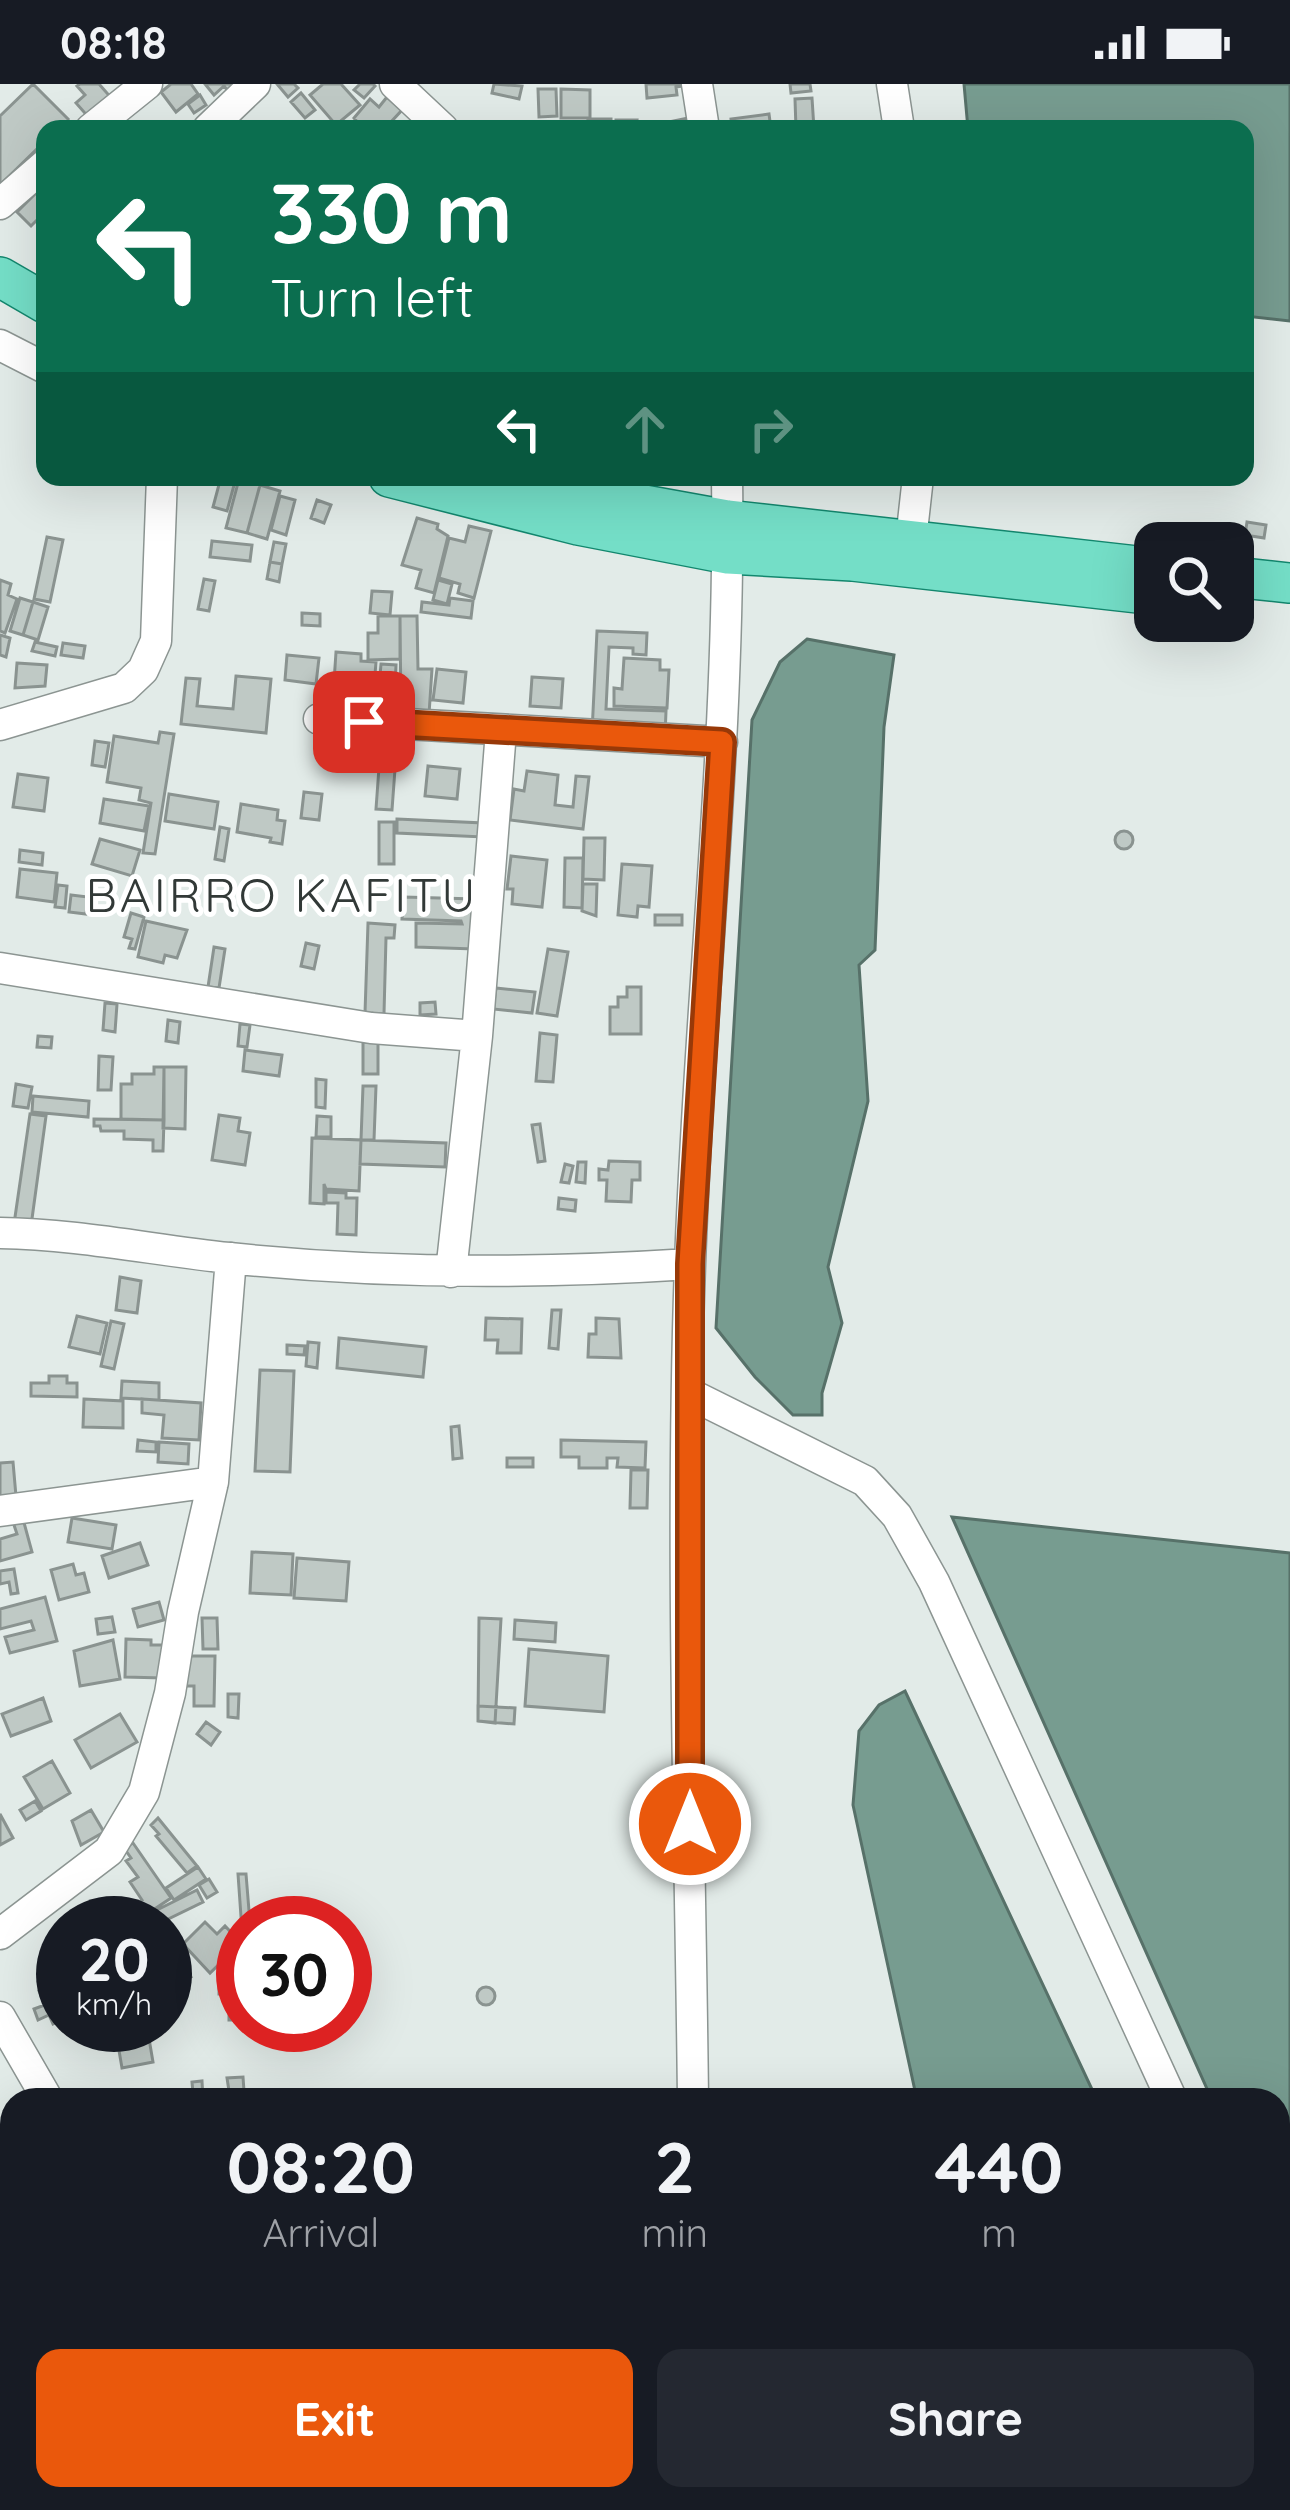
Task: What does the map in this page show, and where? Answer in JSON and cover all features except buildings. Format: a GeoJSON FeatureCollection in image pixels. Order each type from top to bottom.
{"type":"FeatureCollection","features":[{"type":"Feature","properties":{"kind":"main road"},"geometry":{"type":"LineString","coordinates":[[0,277],[36,302]]}},
{"type":"Feature","properties":{"kind":"main road"},"geometry":{"type":"LineString","coordinates":[[0,306],[36,308]]}},
{"type":"Feature","properties":{"kind":"main road"},"geometry":{"type":"LineString","coordinates":[[424,486],[578,525],[728,537],[911,540],[1134,566]]}},
{"type":"Feature","properties":{"kind":"main road"},"geometry":{"type":"LineString","coordinates":[[526,486],[728,537],[852,561],[1134,594]]}},
{"type":"Feature","properties":{"kind":"main road"},"geometry":{"type":"LineString","coordinates":[[1254,580],[1290,584]]}},
{"type":"Feature","properties":{"kind":"main road"},"geometry":{"type":"LineString","coordinates":[[1254,607],[1290,611]]}},
{"type":"Feature","properties":{"kind":"street"},"geometry":{"type":"LineString","coordinates":[[102,120],[147,84]]}},
{"type":"Feature","properties":{"kind":"street"},"geometry":{"type":"LineString","coordinates":[[217,120],[255,84]]}},
{"type":"Feature","properties":{"kind":"street"},"geometry":{"type":"LineString","coordinates":[[395,84],[433,120]]}},
{"type":"Feature","properties":{"kind":"street"},"geometry":{"type":"LineString","coordinates":[[698,84],[703,120]]}},
{"type":"Feature","properties":{"kind":"street"},"geometry":{"type":"LineString","coordinates":[[892,84],[898,120]]}},
{"type":"Feature","properties":{"kind":"street"},"geometry":{"type":"LineString","coordinates":[[0,204],[36,173]]}},
{"type":"Feature","properties":{"kind":"street"},"geometry":{"type":"LineString","coordinates":[[0,345],[36,363]]}},
{"type":"Feature","properties":{"kind":"street"},"geometry":{"type":"LineString","coordinates":[[0,725],[124,688],[143,670],[156,641],[162,486]]}},
{"type":"Feature","properties":{"kind":"street"},"geometry":{"type":"LineString","coordinates":[[692,2088],[690,1264],[722,742],[727,486]]}},
{"type":"Feature","properties":{"kind":"street"},"geometry":{"type":"LineString","coordinates":[[911,540],[917,486]]}},
{"type":"Feature","properties":{"kind":"street"},"geometry":{"type":"LineString","coordinates":[[319,718],[722,742]]}},
{"type":"Feature","properties":{"kind":"street"},"geometry":{"type":"LineString","coordinates":[[452,1272],[477,1036],[501,731]]}},
{"type":"Feature","properties":{"kind":"street"},"geometry":{"type":"LineString","coordinates":[[0,968],[371,1028],[477,1036]]}},
{"type":"Feature","properties":{"kind":"street"},"geometry":{"type":"LineString","coordinates":[[0,1233],[100,1240],[231,1258],[452,1272],[690,1264]]}},
{"type":"Feature","properties":{"kind":"street"},"geometry":{"type":"LineString","coordinates":[[0,1934],[109,1851],[144,1792],[170,1693],[213,1482],[231,1258]]}},
{"type":"Feature","properties":{"kind":"street"},"geometry":{"type":"LineString","coordinates":[[688,1393],[865,1481],[897,1516],[934,1582],[1166,2088]]}},
{"type":"Feature","properties":{"kind":"street"},"geometry":{"type":"LineString","coordinates":[[0,1511],[213,1482]]}},
{"type":"Feature","properties":{"kind":"street"},"geometry":{"type":"LineString","coordinates":[[0,2017],[41,2088]]}},
{"type":"Feature","properties":{"kind":"shaded area"},"geometry":{"type":"Polygon","coordinates":[[[964,84],[1290,84],[1290,321],[1254,317],[1254,120],[967,120],[964,84]]]}},
{"type":"Feature","properties":{"kind":"shaded area"},"geometry":{"type":"Polygon","coordinates":[[[807,639],[894,655],[884,727],[875,950],[859,965],[868,1101],[828,1267],[842,1323],[822,1393],[822,1415],[793,1415],[716,1328],[752,720],[780,662],[807,639]]]}},
{"type":"Feature","properties":{"kind":"shaded area"},"geometry":{"type":"Polygon","coordinates":[[[952,1517],[1290,1553],[1290,2088],[1207,2088],[952,1517]]]}},
{"type":"Feature","properties":{"kind":"shaded area"},"geometry":{"type":"Polygon","coordinates":[[[905,1691],[1091,2088],[914,2088],[853,1805],[859,1731],[879,1705],[905,1691]]]}},
{"type":"Feature","properties":{"kind":"district","name":"BAIRRO KAFITU"},"geometry":{"type":"Point","coordinates":[282,895]}},
{"type":"Feature","properties":{"kind":"route"},"geometry":{"type":"LineString","coordinates":[[364,722],[722,742],[690,1264],[690,1824]]}}]}
